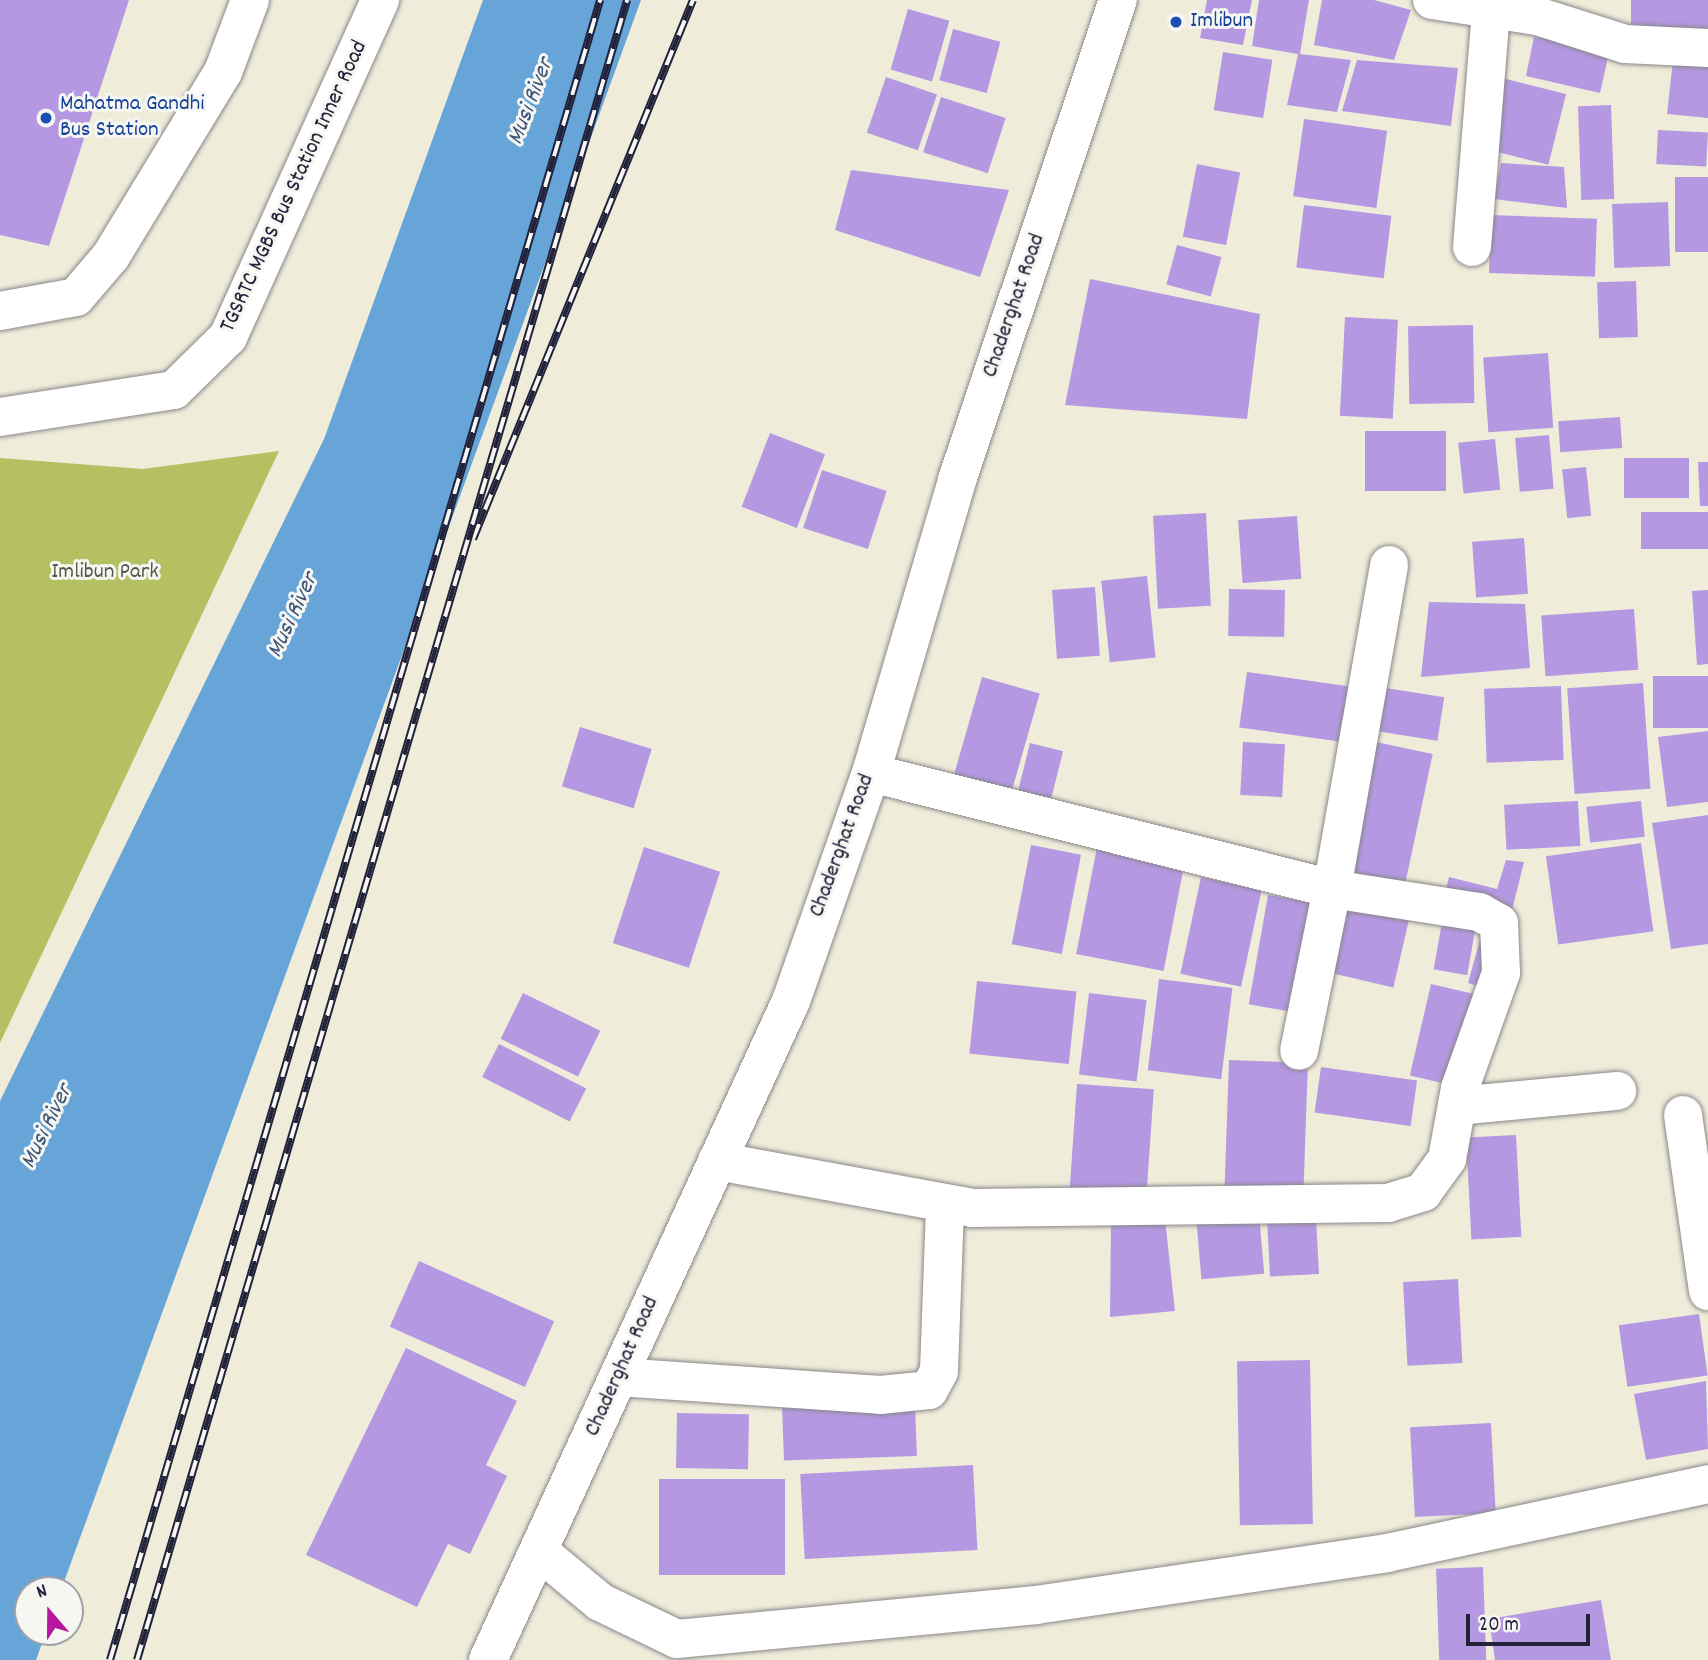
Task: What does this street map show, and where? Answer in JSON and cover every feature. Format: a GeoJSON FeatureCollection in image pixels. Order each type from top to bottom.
{"type":"FeatureCollection","features":[{"type":"Feature","properties":{"kind":"street"},"geometry":{"type":"LineString","coordinates":[[0,311],[76,297],[111,256],[223,72],[250,0]]}},
{"type":"Feature","properties":{"kind":"street","name":"TGSRTC MGBS Bus Station Inner Road"},"geometry":{"type":"LineString","coordinates":[[0,417],[174,390],[228,337],[380,0]]}},
{"type":"Feature","properties":{"kind":"street","name":"Chaderghat Road"},"geometry":{"type":"LineString","coordinates":[[488,1660],[540,1552],[791,1001],[871,773],[957,480],[1118,0]]}},
{"type":"Feature","properties":{"kind":"street"},"geometry":{"type":"LineString","coordinates":[[1432,0],[1491,10],[1538,8],[1625,44],[1708,48]]}},
{"type":"Feature","properties":{"kind":"street"},"geometry":{"type":"LineString","coordinates":[[1472,247],[1491,10]]}},
{"type":"Feature","properties":{"kind":"street"},"geometry":{"type":"LineString","coordinates":[[1299,1051],[1332,890],[1389,565]]}},
{"type":"Feature","properties":{"kind":"street"},"geometry":{"type":"LineString","coordinates":[[717,1161],[945,1206],[1388,1203],[1423,1192],[1440,1174],[1457,1106],[1501,973],[1499,923],[1479,912],[1332,890],[871,773]]}},
{"type":"Feature","properties":{"kind":"street"},"geometry":{"type":"LineString","coordinates":[[1457,1106],[1617,1091]]}},
{"type":"Feature","properties":{"kind":"street"},"geometry":{"type":"LineString","coordinates":[[1683,1115],[1708,1291]]}},
{"type":"Feature","properties":{"kind":"street"},"geometry":{"type":"LineString","coordinates":[[618,1377],[880,1395],[929,1390],[939,1371],[945,1206]]}},
{"type":"Feature","properties":{"kind":"street"},"geometry":{"type":"LineString","coordinates":[[540,1552],[600,1602],[677,1639],[1036,1605],[1387,1553],[1708,1484]]}},
{"type":"Feature","properties":{"kind":"green space","name":"Imlibun Park"},"geometry":{"type":"Polygon","coordinates":[[[279,451],[0,1043],[0,458],[143,469],[279,451]]]}},
{"type":"Feature","properties":{"kind":"water","name":"Musi River"},"geometry":{"type":"Polygon","coordinates":[[[483,0],[641,0],[66,1576],[14,1576],[14,1646],[41,1646],[36,1660],[0,1660],[0,1101],[324,439],[483,0]]]}},
{"type":"Feature","properties":{"kind":"building","name":"Mahatma Gandhi Bus Station"},"geometry":{"type":"Polygon","coordinates":[[[0,0],[129,0],[49,246],[0,235],[0,0]]]}},
{"type":"Feature","properties":{"kind":"building"},"geometry":{"type":"Polygon","coordinates":[[[1207,0],[1252,0],[1243,45],[1200,38],[1207,0]]]}},
{"type":"Feature","properties":{"kind":"building"},"geometry":{"type":"Polygon","coordinates":[[[1259,0],[1309,0],[1300,54],[1351,60],[1337,112],[1287,105],[1298,54],[1252,46],[1259,0]]]}},
{"type":"Feature","properties":{"kind":"building"},"geometry":{"type":"Polygon","coordinates":[[[1322,0],[1374,0],[1411,10],[1394,60],[1314,45],[1322,0]]]}},
{"type":"Feature","properties":{"kind":"building"},"geometry":{"type":"Polygon","coordinates":[[[1631,0],[1708,0],[1708,36],[1631,36],[1631,0]]]}},
{"type":"Feature","properties":{"kind":"building"},"geometry":{"type":"Polygon","coordinates":[[[908,9],[949,21],[932,81],[891,70],[908,9]]]}},
{"type":"Feature","properties":{"kind":"building"},"geometry":{"type":"Polygon","coordinates":[[[953,29],[1000,42],[987,93],[939,80],[953,29]]]}},
{"type":"Feature","properties":{"kind":"building"},"geometry":{"type":"Polygon","coordinates":[[[1534,37],[1610,48],[1600,93],[1526,76],[1534,37]]]}},
{"type":"Feature","properties":{"kind":"building"},"geometry":{"type":"Polygon","coordinates":[[[1223,52],[1272,60],[1263,118],[1214,110],[1223,52]]]}},
{"type":"Feature","properties":{"kind":"building"},"geometry":{"type":"Polygon","coordinates":[[[1357,60],[1458,68],[1451,126],[1342,111],[1357,60]]]}},
{"type":"Feature","properties":{"kind":"building"},"geometry":{"type":"Polygon","coordinates":[[[1673,60],[1708,63],[1708,118],[1667,114],[1673,60]]]}},
{"type":"Feature","properties":{"kind":"building"},"geometry":{"type":"Polygon","coordinates":[[[886,77],[937,95],[918,150],[867,133],[886,77]]]}},
{"type":"Feature","properties":{"kind":"building"},"geometry":{"type":"Polygon","coordinates":[[[1502,78],[1566,94],[1548,165],[1484,149],[1502,78]]]}},
{"type":"Feature","properties":{"kind":"building"},"geometry":{"type":"Polygon","coordinates":[[[941,97],[1006,118],[988,173],[923,152],[941,97]]]}},
{"type":"Feature","properties":{"kind":"building"},"geometry":{"type":"Polygon","coordinates":[[[1611,105],[1614,199],[1581,200],[1578,106],[1611,105]]]}},
{"type":"Feature","properties":{"kind":"building"},"geometry":{"type":"Polygon","coordinates":[[[1304,119],[1387,131],[1376,208],[1293,196],[1304,119]]]}},
{"type":"Feature","properties":{"kind":"building"},"geometry":{"type":"Polygon","coordinates":[[[1658,130],[1708,133],[1706,167],[1656,164],[1658,130]]]}},
{"type":"Feature","properties":{"kind":"building"},"geometry":{"type":"Polygon","coordinates":[[[1501,163],[1564,167],[1567,208],[1494,199],[1501,163]]]}},
{"type":"Feature","properties":{"kind":"building"},"geometry":{"type":"Polygon","coordinates":[[[1197,164],[1240,172],[1226,245],[1183,237],[1197,164]]]}},
{"type":"Feature","properties":{"kind":"building"},"geometry":{"type":"Polygon","coordinates":[[[851,170],[1009,190],[980,277],[835,230],[851,170]]]}},
{"type":"Feature","properties":{"kind":"building"},"geometry":{"type":"Polygon","coordinates":[[[1675,177],[1708,177],[1708,252],[1675,252],[1675,177]]]}},
{"type":"Feature","properties":{"kind":"building"},"geometry":{"type":"Polygon","coordinates":[[[1668,202],[1670,266],[1614,268],[1612,204],[1668,202]]]}},
{"type":"Feature","properties":{"kind":"building"},"geometry":{"type":"Polygon","coordinates":[[[1304,205],[1391,216],[1384,278],[1296,268],[1304,205]]]}},
{"type":"Feature","properties":{"kind":"building"},"geometry":{"type":"Polygon","coordinates":[[[1491,215],[1597,219],[1595,277],[1489,273],[1491,215]]]}},
{"type":"Feature","properties":{"kind":"building"},"geometry":{"type":"Polygon","coordinates":[[[1177,245],[1221,257],[1211,297],[1166,285],[1177,245]]]}},
{"type":"Feature","properties":{"kind":"building"},"geometry":{"type":"Polygon","coordinates":[[[1090,279],[1260,314],[1247,419],[1065,405],[1090,279]]]}},
{"type":"Feature","properties":{"kind":"building"},"geometry":{"type":"Polygon","coordinates":[[[1636,281],[1638,337],[1599,338],[1597,282],[1636,281]]]}},
{"type":"Feature","properties":{"kind":"building"},"geometry":{"type":"Polygon","coordinates":[[[1345,317],[1398,320],[1393,419],[1340,416],[1345,317]]]}},
{"type":"Feature","properties":{"kind":"building"},"geometry":{"type":"Polygon","coordinates":[[[1473,325],[1474,403],[1409,404],[1408,326],[1473,325]]]}},
{"type":"Feature","properties":{"kind":"building"},"geometry":{"type":"Polygon","coordinates":[[[1548,353],[1553,428],[1488,432],[1483,358],[1548,353]]]}},
{"type":"Feature","properties":{"kind":"building"},"geometry":{"type":"Polygon","coordinates":[[[1620,417],[1622,448],[1560,452],[1558,421],[1620,417]]]}},
{"type":"Feature","properties":{"kind":"building"},"geometry":{"type":"Polygon","coordinates":[[[1365,431],[1446,431],[1446,491],[1365,491],[1365,431]]]}},
{"type":"Feature","properties":{"kind":"building"},"geometry":{"type":"Polygon","coordinates":[[[770,433],[825,454],[797,528],[742,507],[770,433]]]}},
{"type":"Feature","properties":{"kind":"building"},"geometry":{"type":"Polygon","coordinates":[[[1549,435],[1554,489],[1520,492],[1515,438],[1549,435]]]}},
{"type":"Feature","properties":{"kind":"building"},"geometry":{"type":"Polygon","coordinates":[[[1495,439],[1500,490],[1464,494],[1458,443],[1495,439]]]}},
{"type":"Feature","properties":{"kind":"building"},"geometry":{"type":"Polygon","coordinates":[[[1624,458],[1689,458],[1689,498],[1624,498],[1624,458]]]}},
{"type":"Feature","properties":{"kind":"building"},"geometry":{"type":"Polygon","coordinates":[[[1698,462],[1708,462],[1708,506],[1700,506],[1698,462]]]}},
{"type":"Feature","properties":{"kind":"building"},"geometry":{"type":"Polygon","coordinates":[[[1586,467],[1591,516],[1567,518],[1562,470],[1586,467]]]}},
{"type":"Feature","properties":{"kind":"building"},"geometry":{"type":"Polygon","coordinates":[[[822,470],[887,491],[868,549],[803,528],[822,470]]]}},
{"type":"Feature","properties":{"kind":"building"},"geometry":{"type":"Polygon","coordinates":[[[1641,512],[1708,512],[1708,549],[1641,549],[1641,512]]]}},
{"type":"Feature","properties":{"kind":"building"},"geometry":{"type":"Polygon","coordinates":[[[1206,513],[1211,606],[1158,609],[1153,516],[1206,513]]]}},
{"type":"Feature","properties":{"kind":"building"},"geometry":{"type":"Polygon","coordinates":[[[1297,516],[1301,579],[1243,583],[1238,520],[1297,516]]]}},
{"type":"Feature","properties":{"kind":"building"},"geometry":{"type":"Polygon","coordinates":[[[1524,538],[1528,594],[1476,597],[1472,542],[1524,538]]]}},
{"type":"Feature","properties":{"kind":"building"},"geometry":{"type":"Polygon","coordinates":[[[1147,576],[1156,658],[1110,662],[1101,581],[1147,576]]]}},
{"type":"Feature","properties":{"kind":"building"},"geometry":{"type":"Polygon","coordinates":[[[1095,587],[1100,656],[1057,659],[1052,590],[1095,587]]]}},
{"type":"Feature","properties":{"kind":"building"},"geometry":{"type":"Polygon","coordinates":[[[1229,589],[1285,590],[1284,637],[1228,636],[1229,589]]]}},
{"type":"Feature","properties":{"kind":"building"},"geometry":{"type":"Polygon","coordinates":[[[1708,590],[1708,664],[1697,665],[1692,591],[1708,590]]]}},
{"type":"Feature","properties":{"kind":"building"},"geometry":{"type":"Polygon","coordinates":[[[1429,602],[1525,604],[1530,668],[1421,677],[1429,602]]]}},
{"type":"Feature","properties":{"kind":"building"},"geometry":{"type":"Polygon","coordinates":[[[1634,609],[1638,670],[1545,676],[1541,615],[1634,609]]]}},
{"type":"Feature","properties":{"kind":"building"},"geometry":{"type":"Polygon","coordinates":[[[1247,672],[1356,687],[1348,743],[1239,727],[1247,672]]]}},
{"type":"Feature","properties":{"kind":"building"},"geometry":{"type":"Polygon","coordinates":[[[1653,676],[1708,676],[1708,728],[1653,728],[1653,676]]]}},
{"type":"Feature","properties":{"kind":"building"},"geometry":{"type":"Polygon","coordinates":[[[982,677],[1040,694],[1012,792],[954,775],[982,677]]]}},
{"type":"Feature","properties":{"kind":"building"},"geometry":{"type":"Polygon","coordinates":[[[1643,683],[1650,789],[1575,794],[1567,688],[1643,683]]]}},
{"type":"Feature","properties":{"kind":"building"},"geometry":{"type":"Polygon","coordinates":[[[1561,686],[1564,760],[1487,763],[1484,689],[1561,686]]]}},
{"type":"Feature","properties":{"kind":"building"},"geometry":{"type":"Polygon","coordinates":[[[1386,688],[1444,697],[1437,741],[1379,731],[1386,688]]]}},
{"type":"Feature","properties":{"kind":"building"},"geometry":{"type":"Polygon","coordinates":[[[580,727],[652,749],[634,808],[562,786],[580,727]]]}},
{"type":"Feature","properties":{"kind":"building"},"geometry":{"type":"Polygon","coordinates":[[[1708,731],[1708,802],[1667,807],[1658,737],[1708,731]]]}},
{"type":"Feature","properties":{"kind":"building"},"geometry":{"type":"Polygon","coordinates":[[[1243,742],[1285,744],[1282,797],[1240,795],[1243,742]]]}},
{"type":"Feature","properties":{"kind":"building"},"geometry":{"type":"Polygon","coordinates":[[[1376,742],[1433,754],[1403,894],[1346,882],[1376,742]]]}},
{"type":"Feature","properties":{"kind":"building"},"geometry":{"type":"Polygon","coordinates":[[[1030,743],[1063,751],[1049,806],[1016,797],[1030,743]]]}},
{"type":"Feature","properties":{"kind":"building"},"geometry":{"type":"Polygon","coordinates":[[[1578,801],[1580,846],[1506,850],[1504,805],[1578,801]]]}},
{"type":"Feature","properties":{"kind":"building"},"geometry":{"type":"Polygon","coordinates":[[[1641,801],[1645,837],[1590,843],[1586,807],[1641,801]]]}},
{"type":"Feature","properties":{"kind":"building"},"geometry":{"type":"Polygon","coordinates":[[[1708,815],[1708,944],[1671,949],[1652,823],[1708,815]]]}},
{"type":"Feature","properties":{"kind":"building"},"geometry":{"type":"Polygon","coordinates":[[[1641,843],[1653,931],[1558,944],[1546,856],[1641,843]]]}},
{"type":"Feature","properties":{"kind":"building"},"geometry":{"type":"Polygon","coordinates":[[[1031,845],[1081,855],[1062,954],[1012,944],[1031,845]]]}},
{"type":"Feature","properties":{"kind":"building"},"geometry":{"type":"Polygon","coordinates":[[[644,847],[720,872],[689,968],[613,943],[644,847]]]}},
{"type":"Feature","properties":{"kind":"building"},"geometry":{"type":"Polygon","coordinates":[[[1097,847],[1184,864],[1164,971],[1076,954],[1097,847]]]}},
{"type":"Feature","properties":{"kind":"building"},"geometry":{"type":"Polygon","coordinates":[[[1506,860],[1524,862],[1511,914],[1444,897],[1449,877],[1497,889],[1506,860]]]}},
{"type":"Feature","properties":{"kind":"building"},"geometry":{"type":"Polygon","coordinates":[[[1201,877],[1262,890],[1241,987],[1180,974],[1201,877]]]}},
{"type":"Feature","properties":{"kind":"building"},"geometry":{"type":"Polygon","coordinates":[[[1268,895],[1322,905],[1303,1014],[1249,1004],[1268,895]]]}},
{"type":"Feature","properties":{"kind":"building"},"geometry":{"type":"Polygon","coordinates":[[[1335,898],[1410,915],[1393,987],[1318,970],[1335,898]]]}},
{"type":"Feature","properties":{"kind":"building"},"geometry":{"type":"Polygon","coordinates":[[[1442,922],[1475,928],[1467,975],[1434,969],[1442,922]]]}},
{"type":"Feature","properties":{"kind":"building"},"geometry":{"type":"Polygon","coordinates":[[[1483,929],[1488,989],[1468,983],[1483,929]]]}},
{"type":"Feature","properties":{"kind":"building"},"geometry":{"type":"Polygon","coordinates":[[[1159,979],[1232,988],[1221,1079],[1148,1070],[1159,979]]]}},
{"type":"Feature","properties":{"kind":"building"},"geometry":{"type":"Polygon","coordinates":[[[977,981],[1076,991],[1069,1064],[969,1054],[977,981]]]}},
{"type":"Feature","properties":{"kind":"building"},"geometry":{"type":"Polygon","coordinates":[[[1431,984],[1482,996],[1461,1087],[1410,1076],[1431,984]]]}},
{"type":"Feature","properties":{"kind":"building"},"geometry":{"type":"Polygon","coordinates":[[[523,993],[600,1031],[578,1077],[501,1039],[523,993]]]}},
{"type":"Feature","properties":{"kind":"building"},"geometry":{"type":"Polygon","coordinates":[[[1089,993],[1147,1000],[1137,1081],[1079,1074],[1089,993]]]}},
{"type":"Feature","properties":{"kind":"building"},"geometry":{"type":"Polygon","coordinates":[[[499,1044],[586,1088],[570,1121],[482,1077],[499,1044]]]}},
{"type":"Feature","properties":{"kind":"building"},"geometry":{"type":"Polygon","coordinates":[[[1229,1060],[1308,1063],[1303,1194],[1224,1191],[1229,1060]]]}},
{"type":"Feature","properties":{"kind":"building"},"geometry":{"type":"Polygon","coordinates":[[[1321,1067],[1417,1080],[1411,1126],[1315,1113],[1321,1067]]]}},
{"type":"Feature","properties":{"kind":"building"},"geometry":{"type":"Polygon","coordinates":[[[1077,1084],[1154,1089],[1146,1195],[1070,1190],[1077,1084]]]}},
{"type":"Feature","properties":{"kind":"building"},"geometry":{"type":"Polygon","coordinates":[[[1516,1135],[1521,1237],[1471,1239],[1466,1138],[1516,1135]]]}},
{"type":"Feature","properties":{"kind":"building"},"geometry":{"type":"Polygon","coordinates":[[[1259,1214],[1264,1274],[1201,1279],[1196,1219],[1259,1214]]]}},
{"type":"Feature","properties":{"kind":"building"},"geometry":{"type":"Polygon","coordinates":[[[1316,1217],[1319,1274],[1270,1276],[1267,1220],[1316,1217]]]}},
{"type":"Feature","properties":{"kind":"building"},"geometry":{"type":"Polygon","coordinates":[[[1165,1219],[1175,1311],[1110,1317],[1111,1220],[1165,1219]]]}},
{"type":"Feature","properties":{"kind":"building"},"geometry":{"type":"Polygon","coordinates":[[[419,1261],[554,1321],[525,1387],[390,1327],[419,1261]]]}},
{"type":"Feature","properties":{"kind":"building"},"geometry":{"type":"Polygon","coordinates":[[[1458,1279],[1462,1363],[1407,1366],[1403,1282],[1458,1279]]]}},
{"type":"Feature","properties":{"kind":"building"},"geometry":{"type":"Polygon","coordinates":[[[1699,1314],[1708,1375],[1627,1387],[1619,1325],[1699,1314]]]}},
{"type":"Feature","properties":{"kind":"building"},"geometry":{"type":"Polygon","coordinates":[[[406,1348],[517,1401],[486,1465],[507,1476],[470,1554],[448,1544],[417,1607],[306,1555],[406,1348]]]}},
{"type":"Feature","properties":{"kind":"building"},"geometry":{"type":"Polygon","coordinates":[[[1310,1360],[1313,1524],[1240,1525],[1237,1361],[1310,1360]]]}},
{"type":"Feature","properties":{"kind":"building"},"geometry":{"type":"Polygon","coordinates":[[[1706,1381],[1708,1449],[1646,1460],[1634,1394],[1706,1381]]]}},
{"type":"Feature","properties":{"kind":"building"},"geometry":{"type":"Polygon","coordinates":[[[915,1403],[917,1456],[784,1461],[782,1408],[915,1403]]]}},
{"type":"Feature","properties":{"kind":"building"},"geometry":{"type":"Polygon","coordinates":[[[677,1413],[749,1414],[748,1469],[676,1468],[677,1413]]]}},
{"type":"Feature","properties":{"kind":"building"},"geometry":{"type":"Polygon","coordinates":[[[1491,1423],[1496,1513],[1415,1517],[1410,1427],[1491,1423]]]}},
{"type":"Feature","properties":{"kind":"building"},"geometry":{"type":"Polygon","coordinates":[[[973,1465],[977,1550],[805,1559],[800,1474],[973,1465]]]}},
{"type":"Feature","properties":{"kind":"building"},"geometry":{"type":"Polygon","coordinates":[[[659,1479],[785,1479],[785,1575],[659,1575],[659,1479]]]}},
{"type":"Feature","properties":{"kind":"building"},"geometry":{"type":"Polygon","coordinates":[[[1483,1567],[1486,1660],[1439,1660],[1436,1569],[1483,1567]]]}},
{"type":"Feature","properties":{"kind":"building"},"geometry":{"type":"Polygon","coordinates":[[[1601,1600],[1611,1660],[1495,1660],[1489,1619],[1601,1600]]]}},
{"type":"Feature","properties":{"kind":"railway"},"geometry":{"type":"LineString","coordinates":[[110,1660],[600,0]]}},
{"type":"Feature","properties":{"kind":"railway"},"geometry":{"type":"LineString","coordinates":[[137,1660],[627,0]]}},
{"type":"Feature","properties":{"kind":"railway"},"geometry":{"type":"LineString","coordinates":[[473,539],[693,0]]}},
{"type":"Feature","properties":{"kind":"place","name":"Imlibun"},"geometry":{"type":"Point","coordinates":[1176,22]}},
{"type":"Feature","properties":{"kind":"place","name":"Mahatma Gandhi Bus Station"},"geometry":{"type":"Point","coordinates":[46,118]}}]}
